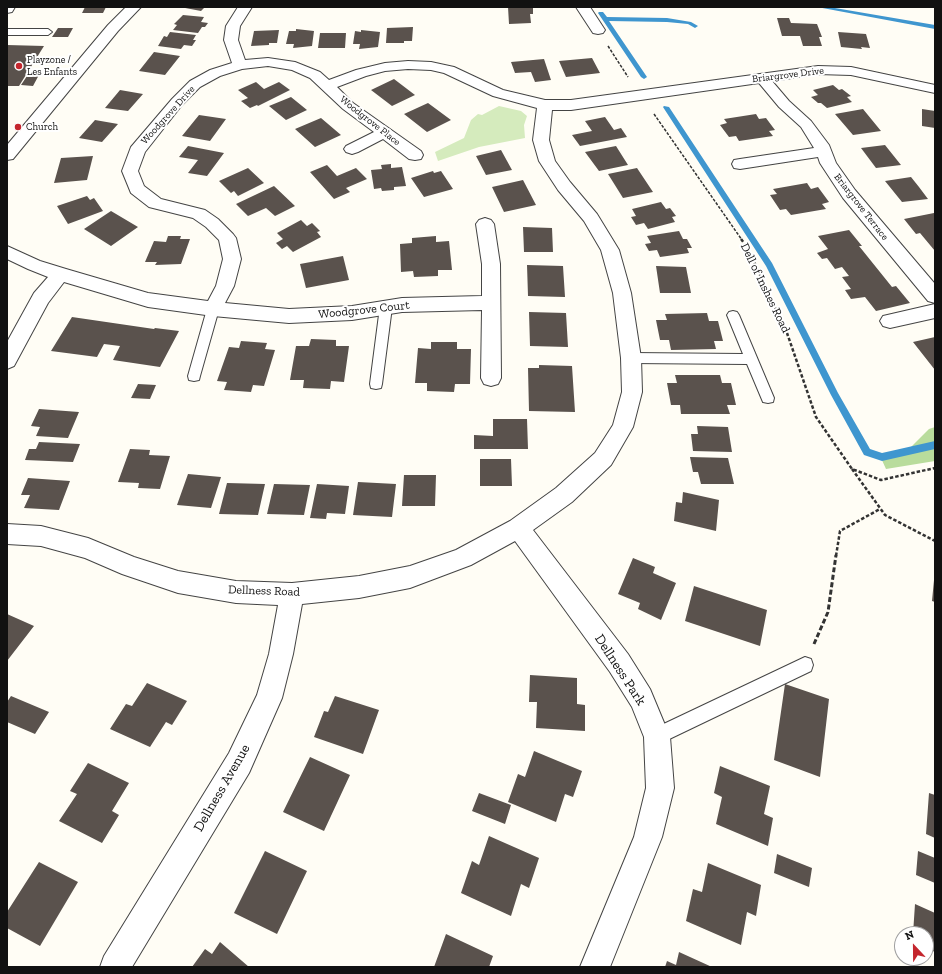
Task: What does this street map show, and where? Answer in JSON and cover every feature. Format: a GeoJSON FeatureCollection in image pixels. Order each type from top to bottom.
{"type":"FeatureCollection","features":[{"type":"Feature","properties":{"kind":"street"},"geometry":{"type":"LineString","coordinates":[[7,155],[113,28],[134,7]]}},
{"type":"Feature","properties":{"kind":"street"},"geometry":{"type":"LineString","coordinates":[[240,65],[235,55],[231,40],[233,26],[245,7]]}},
{"type":"Feature","properties":{"kind":"street"},"geometry":{"type":"LineString","coordinates":[[583,7],[598,30]]}},
{"type":"Feature","properties":{"kind":"street","name":"Woodgrove Drive"},"geometry":{"type":"LineString","coordinates":[[213,309],[225,286],[232,259],[227,238],[212,223],[199,214],[155,203],[137,189],[130,171],[137,151],[177,102],[195,84],[215,73],[240,65],[268,62],[295,66],[315,75],[327,86]]}},
{"type":"Feature","properties":{"kind":"street"},"geometry":{"type":"LineString","coordinates":[[327,86],[361,73],[385,67],[408,65],[431,66],[454,72],[498,93],[545,105],[571,105],[641,96]]}},
{"type":"Feature","properties":{"kind":"street","name":"Briargrove Drive"},"geometry":{"type":"LineString","coordinates":[[641,96],[818,70],[851,71],[935,89]]}},
{"type":"Feature","properties":{"kind":"street","name":"Briargrove Terrace"},"geometry":{"type":"LineString","coordinates":[[762,78],[784,104],[806,124],[821,145],[828,163],[848,194],[935,296]]}},
{"type":"Feature","properties":{"kind":"street","name":"Woodgrove Place"},"geometry":{"type":"LineString","coordinates":[[327,86],[348,106],[415,155]]}},
{"type":"Feature","properties":{"kind":"street","name":"Dellness Road"},"geometry":{"type":"LineString","coordinates":[[7,534],[42,536],[88,548],[130,566],[178,582],[236,592],[292,594],[358,587],[410,577],[463,558],[518,528],[564,496],[603,459],[623,427],[632,392],[631,358],[622,293],[610,250],[591,218],[564,186],[547,161],[541,140],[545,105]]}},
{"type":"Feature","properties":{"kind":"street"},"geometry":{"type":"LineString","coordinates":[[352,149],[384,133]]}},
{"type":"Feature","properties":{"kind":"street"},"geometry":{"type":"LineString","coordinates":[[740,164],[824,152]]}},
{"type":"Feature","properties":{"kind":"street"},"geometry":{"type":"LineString","coordinates":[[485,224],[491,264],[491,378]]}},
{"type":"Feature","properties":{"kind":"street"},"geometry":{"type":"LineString","coordinates":[[7,252],[34,265],[60,274],[148,300],[213,309]]}},
{"type":"Feature","properties":{"kind":"street"},"geometry":{"type":"LineString","coordinates":[[7,361],[37,305],[60,274]]}},
{"type":"Feature","properties":{"kind":"street","name":"Woodgrove Court"},"geometry":{"type":"LineString","coordinates":[[213,309],[289,316],[352,313],[402,305],[491,303]]}},
{"type":"Feature","properties":{"kind":"street"},"geometry":{"type":"LineString","coordinates":[[890,321],[935,311]]}},
{"type":"Feature","properties":{"kind":"street","name":"Dellness Park"},"geometry":{"type":"LineString","coordinates":[[518,528],[619,663],[641,698],[657,736],[660,788],[648,837],[595,967]]}},
{"type":"Feature","properties":{"kind":"street","name":"Dellness Avenue"},"geometry":{"type":"LineString","coordinates":[[115,967],[240,763],[269,698],[281,654],[292,594]]}},
{"type":"Feature","properties":{"kind":"lane"},"geometry":{"type":"LineString","coordinates":[[7,32],[48,32]]}},
{"type":"Feature","properties":{"kind":"lane"},"geometry":{"type":"LineString","coordinates":[[376,384],[386,307]]}},
{"type":"Feature","properties":{"kind":"lane"},"geometry":{"type":"LineString","coordinates":[[194,376],[213,309]]}},
{"type":"Feature","properties":{"kind":"lane"},"geometry":{"type":"LineString","coordinates":[[733,315],[768,398]]}},
{"type":"Feature","properties":{"kind":"lane"},"geometry":{"type":"LineString","coordinates":[[631,358],[751,359]]}},
{"type":"Feature","properties":{"kind":"lane"},"geometry":{"type":"LineString","coordinates":[[657,736],[804,665]]}},
{"type":"Feature","properties":{"kind":"path","name":"Dell of Inshes Road"},"geometry":{"type":"LineString","coordinates":[[598,30],[641,96],[747,248],[787,333],[816,417],[885,515],[935,541]]}},
{"type":"Feature","properties":{"kind":"path"},"geometry":{"type":"LineString","coordinates":[[852,469],[881,480],[935,468]]}},
{"type":"Feature","properties":{"kind":"path"},"geometry":{"type":"LineString","coordinates":[[804,665],[828,612],[840,531],[880,509]]}},
{"type":"Feature","properties":{"kind":"green space"},"geometry":{"type":"Polygon","coordinates":[[[499,106],[521,111],[527,116],[524,125],[525,138],[479,147],[438,161],[435,152],[464,138],[471,120],[478,114],[482,115],[499,106]]]}},
{"type":"Feature","properties":{"kind":"green space"},"geometry":{"type":"Polygon","coordinates":[[[935,427],[935,461],[886,469],[881,458],[907,451],[929,429],[935,427]]]}},
{"type":"Feature","properties":{"kind":"building"},"geometry":{"type":"Polygon","coordinates":[[[85,7],[106,7],[103,13],[82,13],[85,7]]]}},
{"type":"Feature","properties":{"kind":"building"},"geometry":{"type":"Polygon","coordinates":[[[180,7],[205,7],[201,11],[180,7]]]}},
{"type":"Feature","properties":{"kind":"building"},"geometry":{"type":"Polygon","coordinates":[[[508,7],[533,7],[533,14],[530,14],[531,23],[509,24],[508,7]]]}},
{"type":"Feature","properties":{"kind":"building"},"geometry":{"type":"Polygon","coordinates":[[[183,15],[204,17],[201,22],[208,23],[205,27],[202,27],[198,33],[173,30],[177,25],[174,24],[183,15]]]}},
{"type":"Feature","properties":{"kind":"building"},"geometry":{"type":"Polygon","coordinates":[[[777,18],[789,18],[791,23],[817,24],[822,37],[819,37],[822,46],[803,46],[800,36],[782,36],[777,18]]]}},
{"type":"Feature","properties":{"kind":"building"},"geometry":{"type":"Polygon","coordinates":[[[413,27],[412,41],[404,41],[404,43],[386,43],[387,28],[413,27]]]}},
{"type":"Feature","properties":{"kind":"building"},"geometry":{"type":"Polygon","coordinates":[[[58,28],[73,28],[68,37],[52,37],[58,28]]]}},
{"type":"Feature","properties":{"kind":"building"},"geometry":{"type":"Polygon","coordinates":[[[296,29],[314,31],[312,46],[293,48],[294,44],[286,44],[289,31],[296,31],[296,29]]]}},
{"type":"Feature","properties":{"kind":"building"},"geometry":{"type":"Polygon","coordinates":[[[279,30],[277,43],[251,46],[254,31],[279,30]]]}},
{"type":"Feature","properties":{"kind":"building"},"geometry":{"type":"Polygon","coordinates":[[[361,30],[380,32],[378,47],[359,49],[360,44],[353,44],[355,31],[361,32],[361,30]]]}},
{"type":"Feature","properties":{"kind":"building"},"geometry":{"type":"Polygon","coordinates":[[[170,32],[196,35],[193,40],[196,40],[192,46],[184,45],[181,49],[158,46],[164,36],[167,37],[170,32]]]}},
{"type":"Feature","properties":{"kind":"building"},"geometry":{"type":"Polygon","coordinates":[[[838,32],[866,34],[870,48],[861,47],[862,49],[841,47],[838,32]]]}},
{"type":"Feature","properties":{"kind":"building"},"geometry":{"type":"Polygon","coordinates":[[[320,33],[346,33],[345,48],[318,48],[320,33]]]}},
{"type":"Feature","properties":{"kind":"building","name":"Playzone / Les Enfants"},"geometry":{"type":"Polygon","coordinates":[[[7,45],[44,46],[19,86],[7,86],[7,45]]]}},
{"type":"Feature","properties":{"kind":"building"},"geometry":{"type":"Polygon","coordinates":[[[154,52],[180,56],[165,75],[139,71],[154,52]]]}},
{"type":"Feature","properties":{"kind":"building"},"geometry":{"type":"Polygon","coordinates":[[[592,58],[600,73],[566,77],[559,61],[592,58]]]}},
{"type":"Feature","properties":{"kind":"building"},"geometry":{"type":"Polygon","coordinates":[[[544,59],[551,80],[535,82],[531,72],[515,73],[511,62],[544,59]]]}},
{"type":"Feature","properties":{"kind":"building"},"geometry":{"type":"Polygon","coordinates":[[[29,73],[40,73],[33,86],[21,85],[29,73]]]}},
{"type":"Feature","properties":{"kind":"building"},"geometry":{"type":"Polygon","coordinates":[[[394,79],[415,95],[392,106],[371,90],[394,79]]]}},
{"type":"Feature","properties":{"kind":"building"},"geometry":{"type":"Polygon","coordinates":[[[256,82],[264,89],[279,82],[290,90],[258,106],[257,105],[250,108],[241,101],[248,98],[238,90],[256,82]]]}},
{"type":"Feature","properties":{"kind":"building"},"geometry":{"type":"Polygon","coordinates":[[[833,85],[839,90],[842,89],[851,96],[847,97],[852,102],[827,108],[811,97],[818,95],[813,90],[833,85]]]}},
{"type":"Feature","properties":{"kind":"building"},"geometry":{"type":"Polygon","coordinates":[[[120,90],[143,94],[128,111],[105,108],[120,90]]]}},
{"type":"Feature","properties":{"kind":"building"},"geometry":{"type":"Polygon","coordinates":[[[291,97],[307,110],[286,120],[269,106],[291,97]]]}},
{"type":"Feature","properties":{"kind":"building"},"geometry":{"type":"Polygon","coordinates":[[[428,103],[451,120],[427,132],[404,114],[428,103]]]}},
{"type":"Feature","properties":{"kind":"building"},"geometry":{"type":"Polygon","coordinates":[[[863,109],[881,131],[853,135],[835,114],[863,109]]]}},
{"type":"Feature","properties":{"kind":"building"},"geometry":{"type":"Polygon","coordinates":[[[922,109],[935,111],[935,128],[922,126],[922,109]]]}},
{"type":"Feature","properties":{"kind":"building"},"geometry":{"type":"Polygon","coordinates":[[[756,114],[759,119],[766,118],[775,130],[769,131],[773,136],[739,141],[736,136],[729,137],[720,125],[727,123],[724,119],[756,114]]]}},
{"type":"Feature","properties":{"kind":"building"},"geometry":{"type":"Polygon","coordinates":[[[199,115],[226,119],[210,141],[182,136],[199,115]]]}},
{"type":"Feature","properties":{"kind":"building"},"geometry":{"type":"Polygon","coordinates":[[[605,117],[614,130],[621,128],[627,137],[580,146],[572,135],[592,131],[585,121],[605,117]]]}},
{"type":"Feature","properties":{"kind":"building"},"geometry":{"type":"Polygon","coordinates":[[[321,118],[341,135],[315,147],[295,129],[321,118]]]}},
{"type":"Feature","properties":{"kind":"building"},"geometry":{"type":"Polygon","coordinates":[[[95,120],[118,124],[102,142],[79,138],[95,120]]]}},
{"type":"Feature","properties":{"kind":"building"},"geometry":{"type":"Polygon","coordinates":[[[885,145],[901,165],[876,168],[861,148],[885,145]]]}},
{"type":"Feature","properties":{"kind":"building"},"geometry":{"type":"Polygon","coordinates":[[[188,146],[224,153],[207,176],[188,173],[198,160],[179,157],[188,146]]]}},
{"type":"Feature","properties":{"kind":"building"},"geometry":{"type":"Polygon","coordinates":[[[616,146],[628,165],[599,171],[585,152],[616,146]]]}},
{"type":"Feature","properties":{"kind":"building"},"geometry":{"type":"Polygon","coordinates":[[[501,150],[512,170],[486,175],[476,156],[501,150]]]}},
{"type":"Feature","properties":{"kind":"building"},"geometry":{"type":"Polygon","coordinates":[[[93,156],[87,180],[54,183],[61,158],[93,156]]]}},
{"type":"Feature","properties":{"kind":"building"},"geometry":{"type":"Polygon","coordinates":[[[391,164],[391,168],[402,167],[406,186],[394,187],[394,190],[382,191],[381,188],[374,189],[371,170],[382,169],[381,165],[391,164]]]}},
{"type":"Feature","properties":{"kind":"building"},"geometry":{"type":"Polygon","coordinates":[[[327,165],[337,176],[356,168],[367,179],[346,188],[350,192],[334,199],[310,172],[327,165]]]}},
{"type":"Feature","properties":{"kind":"building"},"geometry":{"type":"Polygon","coordinates":[[[248,168],[264,183],[238,196],[234,191],[231,193],[219,181],[248,168]]]}},
{"type":"Feature","properties":{"kind":"building"},"geometry":{"type":"Polygon","coordinates":[[[637,168],[653,192],[623,198],[608,174],[637,168]]]}},
{"type":"Feature","properties":{"kind":"building"},"geometry":{"type":"Polygon","coordinates":[[[433,171],[434,173],[441,171],[453,189],[424,197],[411,178],[433,171]]]}},
{"type":"Feature","properties":{"kind":"building"},"geometry":{"type":"Polygon","coordinates":[[[911,177],[928,199],[902,202],[885,181],[911,177]]]}},
{"type":"Feature","properties":{"kind":"building"},"geometry":{"type":"Polygon","coordinates":[[[523,180],[536,205],[504,212],[492,187],[523,180]]]}},
{"type":"Feature","properties":{"kind":"building"},"geometry":{"type":"Polygon","coordinates":[[[807,183],[811,189],[818,187],[829,202],[822,204],[826,209],[791,215],[786,209],[780,210],[770,195],[777,194],[773,189],[807,183]]]}},
{"type":"Feature","properties":{"kind":"building"},"geometry":{"type":"Polygon","coordinates":[[[274,186],[295,206],[275,216],[266,208],[248,216],[236,204],[274,186]]]}},
{"type":"Feature","properties":{"kind":"building"},"geometry":{"type":"Polygon","coordinates":[[[87,196],[90,200],[94,198],[103,211],[68,224],[57,206],[87,196]]]}},
{"type":"Feature","properties":{"kind":"building"},"geometry":{"type":"Polygon","coordinates":[[[661,202],[666,209],[670,208],[676,216],[672,217],[675,222],[648,229],[644,223],[636,225],[631,217],[636,216],[632,209],[661,202]]]}},
{"type":"Feature","properties":{"kind":"building"},"geometry":{"type":"Polygon","coordinates":[[[111,211],[138,227],[111,246],[84,229],[111,211]]]}},
{"type":"Feature","properties":{"kind":"building"},"geometry":{"type":"Polygon","coordinates":[[[934,213],[935,251],[920,233],[916,234],[904,219],[934,213]]]}},
{"type":"Feature","properties":{"kind":"building"},"geometry":{"type":"Polygon","coordinates":[[[301,220],[307,226],[312,223],[320,231],[317,232],[321,237],[293,252],[287,246],[282,249],[276,243],[283,239],[277,233],[301,220]]]}},
{"type":"Feature","properties":{"kind":"building"},"geometry":{"type":"Polygon","coordinates":[[[523,227],[552,228],[553,252],[524,252],[523,227]]]}},
{"type":"Feature","properties":{"kind":"building"},"geometry":{"type":"Polygon","coordinates":[[[849,230],[862,246],[859,246],[892,287],[896,286],[910,303],[876,311],[865,297],[851,299],[845,290],[851,289],[842,277],[849,276],[842,267],[835,269],[827,258],[822,259],[817,253],[828,249],[818,236],[849,230]]]}},
{"type":"Feature","properties":{"kind":"building"},"geometry":{"type":"Polygon","coordinates":[[[679,231],[683,239],[687,239],[692,248],[687,248],[689,253],[660,257],[657,250],[649,251],[645,244],[651,243],[647,236],[679,231]]]}},
{"type":"Feature","properties":{"kind":"building"},"geometry":{"type":"Polygon","coordinates":[[[168,236],[181,236],[180,239],[190,239],[181,264],[155,265],[157,262],[145,262],[154,241],[166,242],[168,236]]]}},
{"type":"Feature","properties":{"kind":"building"},"geometry":{"type":"Polygon","coordinates":[[[436,236],[436,242],[449,241],[452,270],[438,270],[438,276],[414,277],[413,271],[401,272],[400,244],[412,243],[412,238],[436,236]]]}},
{"type":"Feature","properties":{"kind":"building"},"geometry":{"type":"Polygon","coordinates":[[[343,256],[349,280],[306,288],[300,264],[343,256]]]}},
{"type":"Feature","properties":{"kind":"building"},"geometry":{"type":"Polygon","coordinates":[[[527,265],[563,266],[565,297],[528,296],[527,265]]]}},
{"type":"Feature","properties":{"kind":"building"},"geometry":{"type":"Polygon","coordinates":[[[656,266],[686,267],[691,293],[660,293],[656,266]]]}},
{"type":"Feature","properties":{"kind":"building"},"geometry":{"type":"Polygon","coordinates":[[[529,312],[566,313],[568,347],[530,346],[529,312]]]}},
{"type":"Feature","properties":{"kind":"building"},"geometry":{"type":"Polygon","coordinates":[[[707,313],[709,321],[718,321],[723,341],[714,341],[716,349],[671,350],[669,340],[660,340],[656,320],[667,320],[665,314],[707,313]]]}},
{"type":"Feature","properties":{"kind":"building"},"geometry":{"type":"Polygon","coordinates":[[[72,317],[154,329],[179,331],[160,367],[113,360],[120,346],[104,344],[97,357],[51,351],[72,317]]]}},
{"type":"Feature","properties":{"kind":"building"},"geometry":{"type":"Polygon","coordinates":[[[935,337],[935,370],[913,342],[935,337]]]}},
{"type":"Feature","properties":{"kind":"building"},"geometry":{"type":"Polygon","coordinates":[[[311,339],[336,340],[336,346],[349,346],[344,382],[331,381],[330,389],[303,388],[304,380],[290,380],[296,346],[309,346],[311,339]]]}},
{"type":"Feature","properties":{"kind":"building"},"geometry":{"type":"Polygon","coordinates":[[[241,341],[267,343],[265,349],[275,350],[264,386],[253,385],[251,392],[224,390],[227,382],[217,381],[229,347],[239,348],[241,341]]]}},
{"type":"Feature","properties":{"kind":"building"},"geometry":{"type":"Polygon","coordinates":[[[431,342],[457,342],[457,349],[471,349],[470,384],[455,384],[454,392],[427,391],[427,383],[415,383],[418,348],[431,349],[431,342]]]}},
{"type":"Feature","properties":{"kind":"building"},"geometry":{"type":"Polygon","coordinates":[[[539,365],[572,366],[575,412],[529,411],[528,368],[539,368],[539,365]]]}},
{"type":"Feature","properties":{"kind":"building"},"geometry":{"type":"Polygon","coordinates":[[[675,375],[720,375],[722,383],[731,383],[736,405],[727,405],[730,414],[681,414],[680,405],[671,405],[667,383],[677,383],[675,375]]]}},
{"type":"Feature","properties":{"kind":"building"},"geometry":{"type":"Polygon","coordinates":[[[138,384],[156,385],[150,399],[131,398],[138,384]]]}},
{"type":"Feature","properties":{"kind":"building"},"geometry":{"type":"Polygon","coordinates":[[[39,409],[79,412],[68,438],[36,436],[40,427],[31,426],[39,409]]]}},
{"type":"Feature","properties":{"kind":"building"},"geometry":{"type":"Polygon","coordinates":[[[493,419],[527,419],[528,449],[474,449],[474,435],[493,436],[493,419]]]}},
{"type":"Feature","properties":{"kind":"building"},"geometry":{"type":"Polygon","coordinates":[[[697,426],[728,427],[732,452],[693,451],[691,434],[698,434],[697,426]]]}},
{"type":"Feature","properties":{"kind":"building"},"geometry":{"type":"Polygon","coordinates":[[[39,442],[80,444],[73,462],[25,460],[29,449],[36,449],[39,442]]]}},
{"type":"Feature","properties":{"kind":"building"},"geometry":{"type":"Polygon","coordinates":[[[130,449],[150,450],[149,455],[170,456],[160,489],[138,488],[139,483],[118,482],[130,449]]]}},
{"type":"Feature","properties":{"kind":"building"},"geometry":{"type":"Polygon","coordinates":[[[690,457],[728,458],[734,484],[701,484],[698,472],[693,472],[690,457]]]}},
{"type":"Feature","properties":{"kind":"building"},"geometry":{"type":"Polygon","coordinates":[[[480,459],[511,459],[512,486],[480,486],[480,459]]]}},
{"type":"Feature","properties":{"kind":"building"},"geometry":{"type":"Polygon","coordinates":[[[188,474],[221,477],[211,508],[177,505],[188,474]]]}},
{"type":"Feature","properties":{"kind":"building"},"geometry":{"type":"Polygon","coordinates":[[[404,475],[436,475],[435,506],[402,506],[404,475]]]}},
{"type":"Feature","properties":{"kind":"building"},"geometry":{"type":"Polygon","coordinates":[[[28,478],[70,481],[59,510],[24,508],[30,495],[21,495],[28,478]]]}},
{"type":"Feature","properties":{"kind":"building"},"geometry":{"type":"Polygon","coordinates":[[[358,482],[396,484],[392,517],[353,515],[358,482]]]}},
{"type":"Feature","properties":{"kind":"building"},"geometry":{"type":"Polygon","coordinates":[[[227,483],[265,484],[258,515],[219,514],[227,483]]]}},
{"type":"Feature","properties":{"kind":"building"},"geometry":{"type":"Polygon","coordinates":[[[274,484],[310,485],[304,515],[267,514],[274,484]]]}},
{"type":"Feature","properties":{"kind":"building"},"geometry":{"type":"Polygon","coordinates":[[[317,484],[349,486],[345,514],[327,513],[326,519],[310,518],[317,484]]]}},
{"type":"Feature","properties":{"kind":"building"},"geometry":{"type":"Polygon","coordinates":[[[683,492],[719,500],[716,531],[674,521],[676,502],[682,503],[683,492]]]}},
{"type":"Feature","properties":{"kind":"building"},"geometry":{"type":"Polygon","coordinates":[[[633,558],[655,567],[653,573],[676,583],[661,620],[638,609],[640,603],[618,594],[633,558]]]}},
{"type":"Feature","properties":{"kind":"building"},"geometry":{"type":"Polygon","coordinates":[[[935,580],[935,602],[932,601],[935,580]]]}},
{"type":"Feature","properties":{"kind":"building"},"geometry":{"type":"Polygon","coordinates":[[[694,586],[767,610],[760,646],[685,621],[694,586]]]}},
{"type":"Feature","properties":{"kind":"building"},"geometry":{"type":"Polygon","coordinates":[[[7,614],[34,626],[7,661],[7,614]]]}},
{"type":"Feature","properties":{"kind":"building"},"geometry":{"type":"Polygon","coordinates":[[[530,675],[577,678],[577,704],[585,705],[585,731],[536,728],[537,702],[529,702],[530,675]]]}},
{"type":"Feature","properties":{"kind":"building"},"geometry":{"type":"Polygon","coordinates":[[[147,683],[187,701],[172,725],[166,722],[150,747],[110,729],[126,704],[132,706],[147,683]]]}},
{"type":"Feature","properties":{"kind":"building"},"geometry":{"type":"Polygon","coordinates":[[[785,684],[829,699],[820,777],[774,760],[785,684]]]}},
{"type":"Feature","properties":{"kind":"building"},"geometry":{"type":"Polygon","coordinates":[[[11,696],[49,712],[35,734],[7,722],[7,702],[11,696]]]}},
{"type":"Feature","properties":{"kind":"building"},"geometry":{"type":"Polygon","coordinates":[[[335,696],[379,710],[363,754],[314,737],[324,711],[328,712],[335,696]]]}},
{"type":"Feature","properties":{"kind":"building"},"geometry":{"type":"Polygon","coordinates":[[[534,751],[582,771],[573,797],[565,794],[556,822],[508,802],[518,774],[525,777],[534,751]]]}},
{"type":"Feature","properties":{"kind":"building"},"geometry":{"type":"Polygon","coordinates":[[[310,757],[350,775],[324,831],[283,812],[310,757]]]}},
{"type":"Feature","properties":{"kind":"building"},"geometry":{"type":"Polygon","coordinates":[[[88,763],[129,783],[112,811],[119,815],[102,843],[59,821],[77,794],[70,791],[88,763]]]}},
{"type":"Feature","properties":{"kind":"building"},"geometry":{"type":"Polygon","coordinates":[[[720,766],[770,786],[764,814],[773,818],[768,846],[716,824],[722,797],[714,793],[720,766]]]}},
{"type":"Feature","properties":{"kind":"building"},"geometry":{"type":"Polygon","coordinates":[[[479,793],[511,805],[505,824],[472,811],[479,793]]]}},
{"type":"Feature","properties":{"kind":"building"},"geometry":{"type":"Polygon","coordinates":[[[929,793],[935,795],[935,838],[926,834],[929,793]]]}},
{"type":"Feature","properties":{"kind":"building"},"geometry":{"type":"Polygon","coordinates":[[[489,836],[539,858],[529,888],[521,884],[511,916],[461,893],[472,861],[479,865],[489,836]]]}},
{"type":"Feature","properties":{"kind":"building"},"geometry":{"type":"Polygon","coordinates":[[[265,851],[307,871],[277,934],[234,913],[265,851]]]}},
{"type":"Feature","properties":{"kind":"building"},"geometry":{"type":"Polygon","coordinates":[[[918,851],[935,858],[935,883],[916,875],[918,851]]]}},
{"type":"Feature","properties":{"kind":"building"},"geometry":{"type":"Polygon","coordinates":[[[777,854],[812,868],[809,887],[774,873],[777,854]]]}},
{"type":"Feature","properties":{"kind":"building"},"geometry":{"type":"Polygon","coordinates":[[[39,862],[78,882],[40,946],[7,928],[7,912],[39,862]]]}},
{"type":"Feature","properties":{"kind":"building"},"geometry":{"type":"Polygon","coordinates":[[[708,863],[761,885],[756,916],[747,912],[741,945],[686,921],[693,889],[702,892],[708,863]]]}},
{"type":"Feature","properties":{"kind":"building"},"geometry":{"type":"Polygon","coordinates":[[[915,904],[935,913],[935,952],[934,926],[914,926],[915,904]]]}},
{"type":"Feature","properties":{"kind":"building"},"geometry":{"type":"Polygon","coordinates":[[[446,934],[493,956],[489,967],[434,967],[446,934]]]}},
{"type":"Feature","properties":{"kind":"building"},"geometry":{"type":"Polygon","coordinates":[[[220,942],[249,967],[192,967],[205,949],[212,954],[220,942]]]}},
{"type":"Feature","properties":{"kind":"building"},"geometry":{"type":"Polygon","coordinates":[[[679,952],[712,967],[665,967],[667,961],[676,965],[679,952]]]}},
{"type":"Feature","properties":{"kind":"waterway"},"geometry":{"type":"LineString","coordinates":[[820,7],[935,27]]}},
{"type":"Feature","properties":{"kind":"waterway"},"geometry":{"type":"LineString","coordinates":[[601,13],[605,19]]}},
{"type":"Feature","properties":{"kind":"waterway"},"geometry":{"type":"LineString","coordinates":[[605,19],[667,20],[689,23],[695,26]]}},
{"type":"Feature","properties":{"kind":"waterway"},"geometry":{"type":"LineString","coordinates":[[605,19],[644,77]]}},
{"type":"Feature","properties":{"kind":"waterway"},"geometry":{"type":"LineString","coordinates":[[666,107],[769,265],[835,395],[867,452],[882,457],[935,445]]}},
{"type":"Feature","properties":{"kind":"place","name":"Playzone / Les Enfants"},"geometry":{"type":"Point","coordinates":[19,66]}},
{"type":"Feature","properties":{"kind":"place","name":"Church"},"geometry":{"type":"Point","coordinates":[18,127]}}]}
